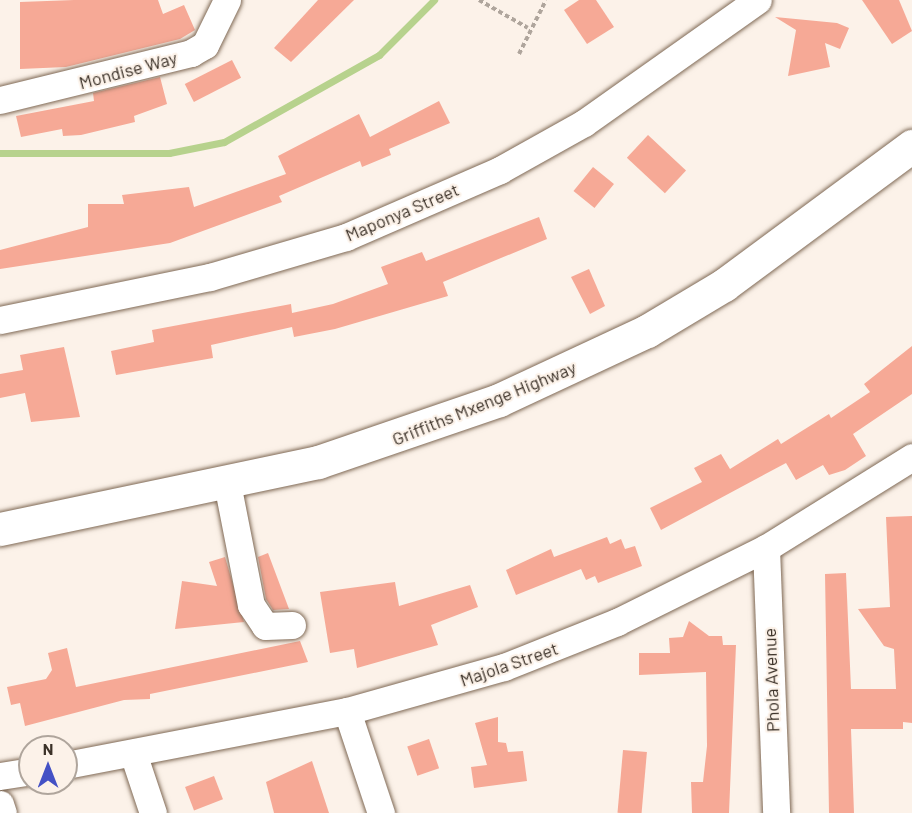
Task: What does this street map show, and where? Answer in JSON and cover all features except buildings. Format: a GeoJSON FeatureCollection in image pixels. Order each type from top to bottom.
{"type":"FeatureCollection","features":[{"type":"Feature","properties":{"kind":"street","name":"Mondise Way"},"geometry":{"type":"LineString","coordinates":[[0,100],[191,53],[214,33],[227,0]]}},
{"type":"Feature","properties":{"kind":"street","name":"Maponya Street"},"geometry":{"type":"LineString","coordinates":[[0,320],[210,277],[346,237],[500,170],[584,123],[758,0]]}},
{"type":"Feature","properties":{"kind":"street","name":"Griffiths Mxenge Highway"},"geometry":{"type":"LineString","coordinates":[[0,529],[228,483],[387,442],[583,363],[724,285],[912,146]]}},
{"type":"Feature","properties":{"kind":"street","name":"Majola Street"},"geometry":{"type":"LineString","coordinates":[[78,763],[347,711],[469,679],[563,645],[766,548],[912,456]]}},
{"type":"Feature","properties":{"kind":"street"},"geometry":{"type":"LineString","coordinates":[[228,483],[251,604],[265,626],[292,625]]}},
{"type":"Feature","properties":{"kind":"street","name":"Phola Avenue"},"geometry":{"type":"LineString","coordinates":[[766,548],[776,813]]}},
{"type":"Feature","properties":{"kind":"street"},"geometry":{"type":"LineString","coordinates":[[347,711],[381,813]]}},
{"type":"Feature","properties":{"kind":"street"},"geometry":{"type":"LineString","coordinates":[[133,753],[153,813]]}},
{"type":"Feature","properties":{"kind":"street"},"geometry":{"type":"LineString","coordinates":[[0,776],[18,773]]}},
{"type":"Feature","properties":{"kind":"street"},"geometry":{"type":"LineString","coordinates":[[0,804],[3,813]]}},
{"type":"Feature","properties":{"kind":"path"},"geometry":{"type":"LineString","coordinates":[[479,0],[528,28]]}},
{"type":"Feature","properties":{"kind":"path"},"geometry":{"type":"LineString","coordinates":[[519,54],[528,28],[546,0]]}},
{"type":"Feature","properties":{"kind":"waterway"},"geometry":{"type":"LineString","coordinates":[[0,153],[169,153],[224,142],[379,55],[434,0]]}}]}
